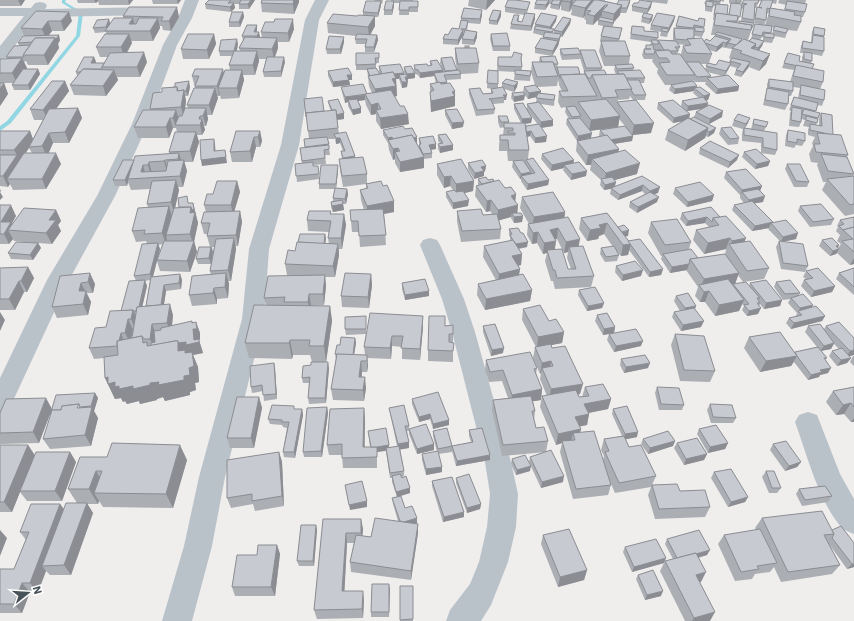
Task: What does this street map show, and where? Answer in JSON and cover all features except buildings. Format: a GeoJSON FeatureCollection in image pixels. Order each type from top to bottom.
{"type":"FeatureCollection","features":[{"type":"Feature","properties":{"kind":"street"},"geometry":{"type":"LineString","coordinates":[[0,54],[45,0]]}},
{"type":"Feature","properties":{"kind":"street"},"geometry":{"type":"LineString","coordinates":[[177,621],[198,546],[212,477],[253,320],[259,249],[290,145],[312,20],[322,0]]}},
{"type":"Feature","properties":{"kind":"street"},"geometry":{"type":"LineString","coordinates":[[0,12],[103,12],[190,5],[186,18],[170,45],[140,124],[106,196],[58,280],[0,403]]}},
{"type":"Feature","properties":{"kind":"street"},"geometry":{"type":"LineString","coordinates":[[430,245],[459,317],[475,374],[504,493],[501,530],[491,570],[481,593],[467,615],[461,621]]}},
{"type":"Feature","properties":{"kind":"street"},"geometry":{"type":"LineString","coordinates":[[808,422],[843,509],[854,521]]}},
{"type":"Feature","properties":{"kind":"waterway"},"geometry":{"type":"LineString","coordinates":[[0,129],[9,122],[78,36],[81,13],[63,2],[64,0]]}}]}
